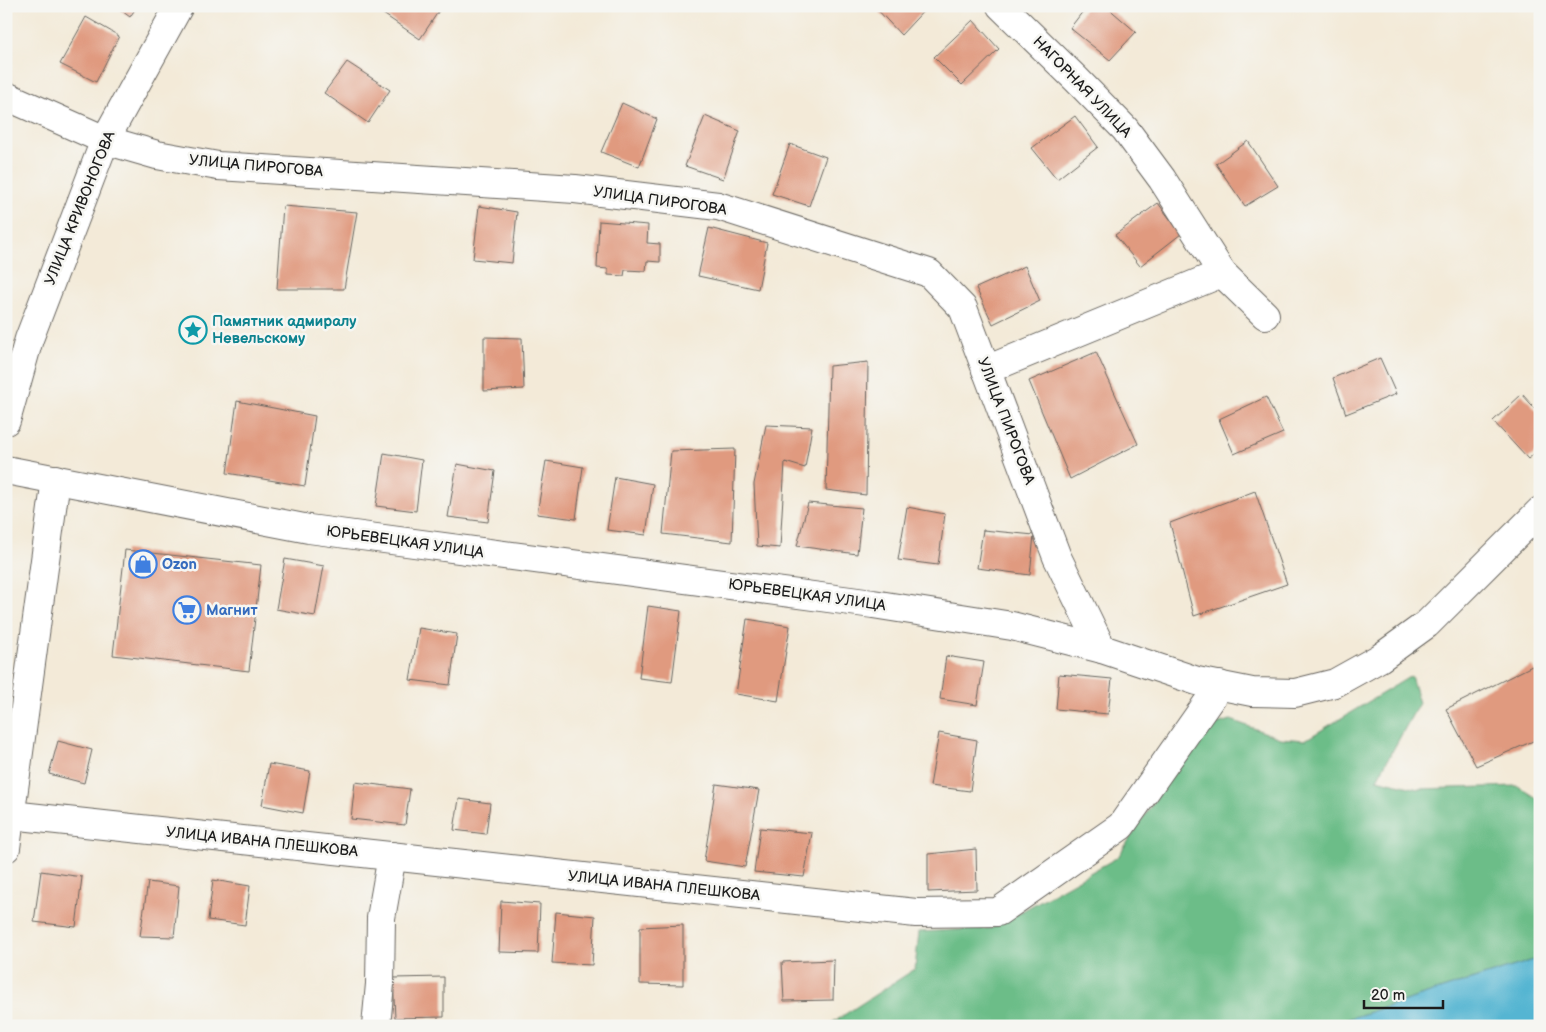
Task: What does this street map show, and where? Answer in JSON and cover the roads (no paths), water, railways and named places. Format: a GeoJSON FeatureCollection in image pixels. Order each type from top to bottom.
{"type":"FeatureCollection","features":[{"type":"Feature","properties":{"kind":"street","name":"УЛИЦА КРИВОНОГОВА"},"geometry":{"type":"LineString","coordinates":[[6,421],[29,339],[105,140],[178,6]]}},
{"type":"Feature","properties":{"kind":"street","name":"НАГОРНАЯ УЛИЦА"},"geometry":{"type":"LineString","coordinates":[[1001,6],[1125,129],[1162,179],[1222,273],[1266,315]]}},
{"type":"Feature","properties":{"kind":"street","name":"УЛИЦА ПИРОГОВА"},"geometry":{"type":"LineString","coordinates":[[6,96],[105,140],[157,155],[218,166],[575,189],[718,206],[930,272],[963,308],[1057,557],[1102,649]]}},
{"type":"Feature","properties":{"kind":"street"},"geometry":{"type":"LineString","coordinates":[[986,370],[1222,273]]}},
{"type":"Feature","properties":{"kind":"street","name":"ЮРЬЕВЕЦКАЯ УЛИЦА"},"geometry":{"type":"LineString","coordinates":[[6,470],[309,529],[873,604],[1012,626],[1102,649],[1197,681],[1252,692],[1295,693],[1336,683],[1380,658],[1427,624],[1540,511]]}},
{"type":"Feature","properties":{"kind":"street"},"geometry":{"type":"LineString","coordinates":[[6,848],[56,480]]}},
{"type":"Feature","properties":{"kind":"street","name":"УЛИЦА ИВАНА ПЛЕШКОВА"},"geometry":{"type":"LineString","coordinates":[[11,814],[916,913],[998,912],[1122,826],[1220,685]]}},
{"type":"Feature","properties":{"kind":"street"},"geometry":{"type":"LineString","coordinates":[[376,1026],[380,984],[382,918],[392,856]]}},
{"type":"Feature","properties":{"kind":"water"},"geometry":{"type":"Polygon","coordinates":[[[1540,958],[1540,1026],[1326,1026],[1540,958]]]}},
{"type":"Feature","properties":{"kind":"place","name":"Памятник адмиралу Невельскому"},"geometry":{"type":"Point","coordinates":[193,330]}},
{"type":"Feature","properties":{"kind":"place","name":"Ozon"},"geometry":{"type":"Point","coordinates":[143,564]}},
{"type":"Feature","properties":{"kind":"place","name":"Магнит"},"geometry":{"type":"Point","coordinates":[187,610]}}]}
